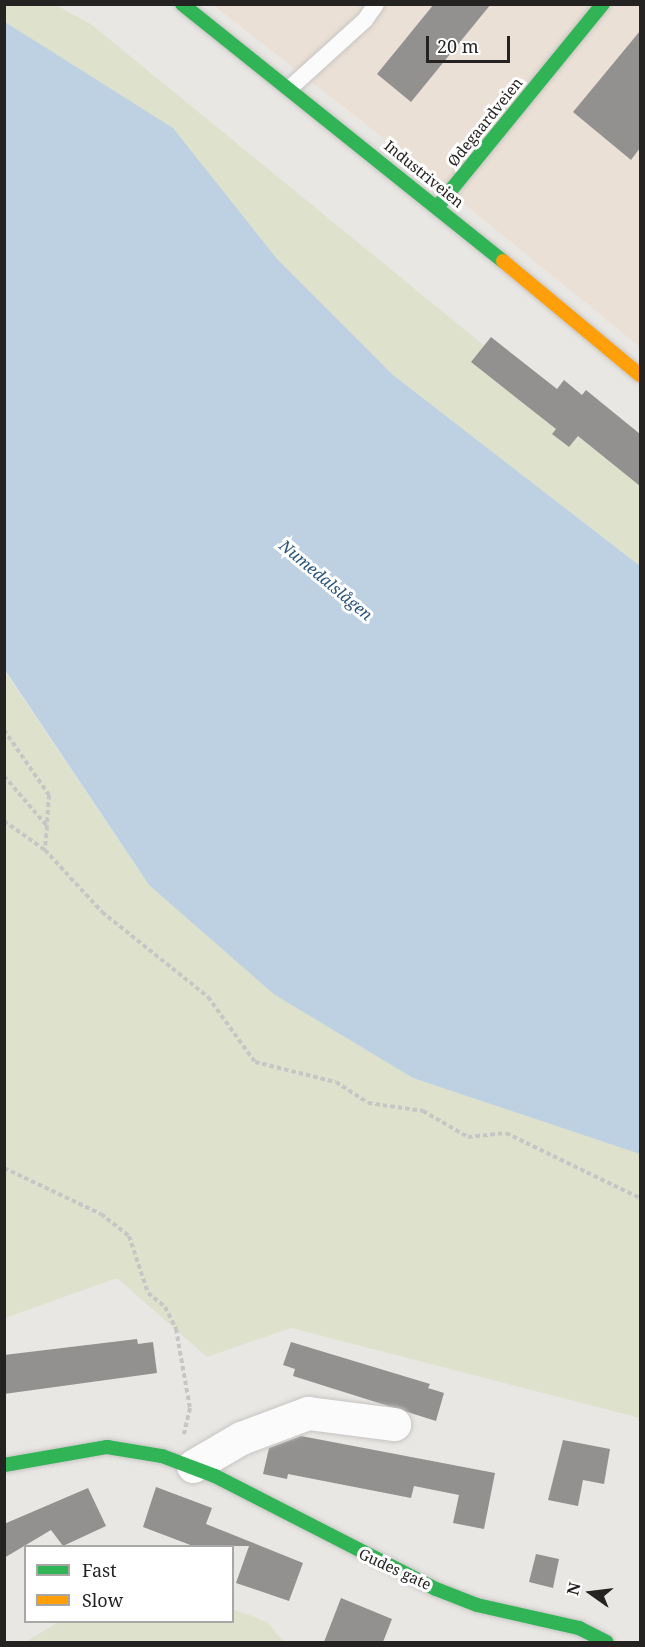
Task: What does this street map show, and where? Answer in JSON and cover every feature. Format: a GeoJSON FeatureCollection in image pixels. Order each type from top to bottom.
{"type":"FeatureCollection","features":[{"type":"Feature","properties":{"kind":"street","name":"Industriveien"},"geometry":{"type":"LineString","coordinates":[[182,4],[438,206],[640,375]]}},
{"type":"Feature","properties":{"kind":"street","name":"Ødegaardveien"},"geometry":{"type":"LineString","coordinates":[[438,206],[603,4]]}},
{"type":"Feature","properties":{"kind":"street"},"geometry":{"type":"LineString","coordinates":[[185,1463],[241,1438],[308,1413],[394,1424]]}},
{"type":"Feature","properties":{"kind":"street","name":"Gudes gate"},"geometry":{"type":"LineString","coordinates":[[4,1465],[43,1455],[107,1447],[185,1463],[436,1589],[477,1605],[579,1628],[607,1642]]}},
{"type":"Feature","properties":{"kind":"lane"},"geometry":{"type":"LineString","coordinates":[[290,88],[365,20],[376,4]]}},
{"type":"Feature","properties":{"kind":"path"},"geometry":{"type":"LineString","coordinates":[[4,730],[49,795],[45,850]]}},
{"type":"Feature","properties":{"kind":"path"},"geometry":{"type":"LineString","coordinates":[[4,776],[46,826]]}},
{"type":"Feature","properties":{"kind":"path"},"geometry":{"type":"LineString","coordinates":[[4,821],[45,850],[102,912],[208,997],[255,1062],[336,1082],[368,1103],[423,1111],[468,1137],[506,1133],[640,1198]]}},
{"type":"Feature","properties":{"kind":"path"},"geometry":{"type":"LineString","coordinates":[[4,1168],[101,1214],[129,1236],[148,1293],[165,1307],[176,1329],[190,1408],[185,1463]]}},
{"type":"Feature","properties":{"kind":"shaded area"},"geometry":{"type":"Polygon","coordinates":[[[213,5],[640,5],[640,347],[363,122],[213,5]]]}},
{"type":"Feature","properties":{"kind":"green space"},"geometry":{"type":"Polygon","coordinates":[[[4,5],[56,5],[92,25],[640,473],[640,566],[393,375],[66,62],[5,22],[4,5]]]}},
{"type":"Feature","properties":{"kind":"green space"},"geometry":{"type":"Polygon","coordinates":[[[4,670],[149,885],[569,1127],[640,1154],[640,1418],[291,1328],[207,1357],[117,1278],[5,1318],[4,670]]]}},
{"type":"Feature","properties":{"kind":"green space"},"geometry":{"type":"Polygon","coordinates":[[[234,1609],[267,1622],[284,1642],[25,1642],[56,1623],[234,1623],[234,1609]]]}},
{"type":"Feature","properties":{"kind":"water","name":"Numedalslågen"},"geometry":{"type":"Polygon","coordinates":[[[5,22],[173,128],[277,259],[393,375],[640,566],[640,1154],[413,1078],[275,995],[149,885],[5,670],[5,22]]]}},
{"type":"Feature","properties":{"kind":"building"},"geometry":{"type":"Polygon","coordinates":[[[434,4],[491,4],[411,102],[377,74],[434,4]]]}},
{"type":"Feature","properties":{"kind":"building"},"geometry":{"type":"Polygon","coordinates":[[[640,31],[640,148],[631,160],[573,112],[640,31]]]}},
{"type":"Feature","properties":{"kind":"building"},"geometry":{"type":"Polygon","coordinates":[[[491,337],[557,389],[564,380],[582,395],[586,390],[640,434],[640,486],[578,436],[569,447],[552,434],[556,429],[471,362],[491,337]]]}},
{"type":"Feature","properties":{"kind":"building"},"geometry":{"type":"Polygon","coordinates":[[[137,1339],[138,1344],[153,1342],[157,1373],[4,1394],[4,1355],[137,1339]]]}},
{"type":"Feature","properties":{"kind":"building"},"geometry":{"type":"Polygon","coordinates":[[[291,1342],[430,1384],[428,1388],[444,1393],[436,1421],[293,1376],[295,1369],[283,1365],[291,1342]]]}},
{"type":"Feature","properties":{"kind":"building"},"geometry":{"type":"Polygon","coordinates":[[[301,1436],[495,1473],[484,1529],[453,1523],[459,1495],[414,1486],[411,1498],[288,1474],[287,1479],[263,1474],[269,1448],[301,1436]]]}},
{"type":"Feature","properties":{"kind":"building"},"geometry":{"type":"Polygon","coordinates":[[[563,1440],[610,1449],[604,1484],[583,1480],[578,1506],[548,1500],[563,1440]]]}},
{"type":"Feature","properties":{"kind":"building"},"geometry":{"type":"Polygon","coordinates":[[[156,1487],[212,1508],[206,1524],[303,1563],[289,1601],[236,1583],[249,1546],[190,1545],[143,1527],[156,1487]]]}},
{"type":"Feature","properties":{"kind":"building"},"geometry":{"type":"Polygon","coordinates":[[[88,1488],[106,1526],[65,1545],[62,1545],[51,1530],[4,1558],[4,1524],[88,1488]]]}},
{"type":"Feature","properties":{"kind":"building"},"geometry":{"type":"Polygon","coordinates":[[[536,1554],[559,1559],[553,1588],[529,1582],[536,1554]]]}},
{"type":"Feature","properties":{"kind":"building"},"geometry":{"type":"Polygon","coordinates":[[[341,1598],[392,1619],[383,1642],[324,1642],[341,1598]]]}},
{"type":"Feature","properties":{"kind":"traffic: fast"},"geometry":{"type":"LineString","coordinates":[[182,4],[503,261]]}},
{"type":"Feature","properties":{"kind":"traffic: fast"},"geometry":{"type":"LineString","coordinates":[[438,206],[603,4]]}},
{"type":"Feature","properties":{"kind":"traffic: fast"},"geometry":{"type":"LineString","coordinates":[[4,1465],[107,1447],[162,1456],[215,1476],[436,1589],[477,1605],[579,1628],[607,1642]]}},
{"type":"Feature","properties":{"kind":"traffic: slow"},"geometry":{"type":"LineString","coordinates":[[503,261],[640,375]]}}]}
